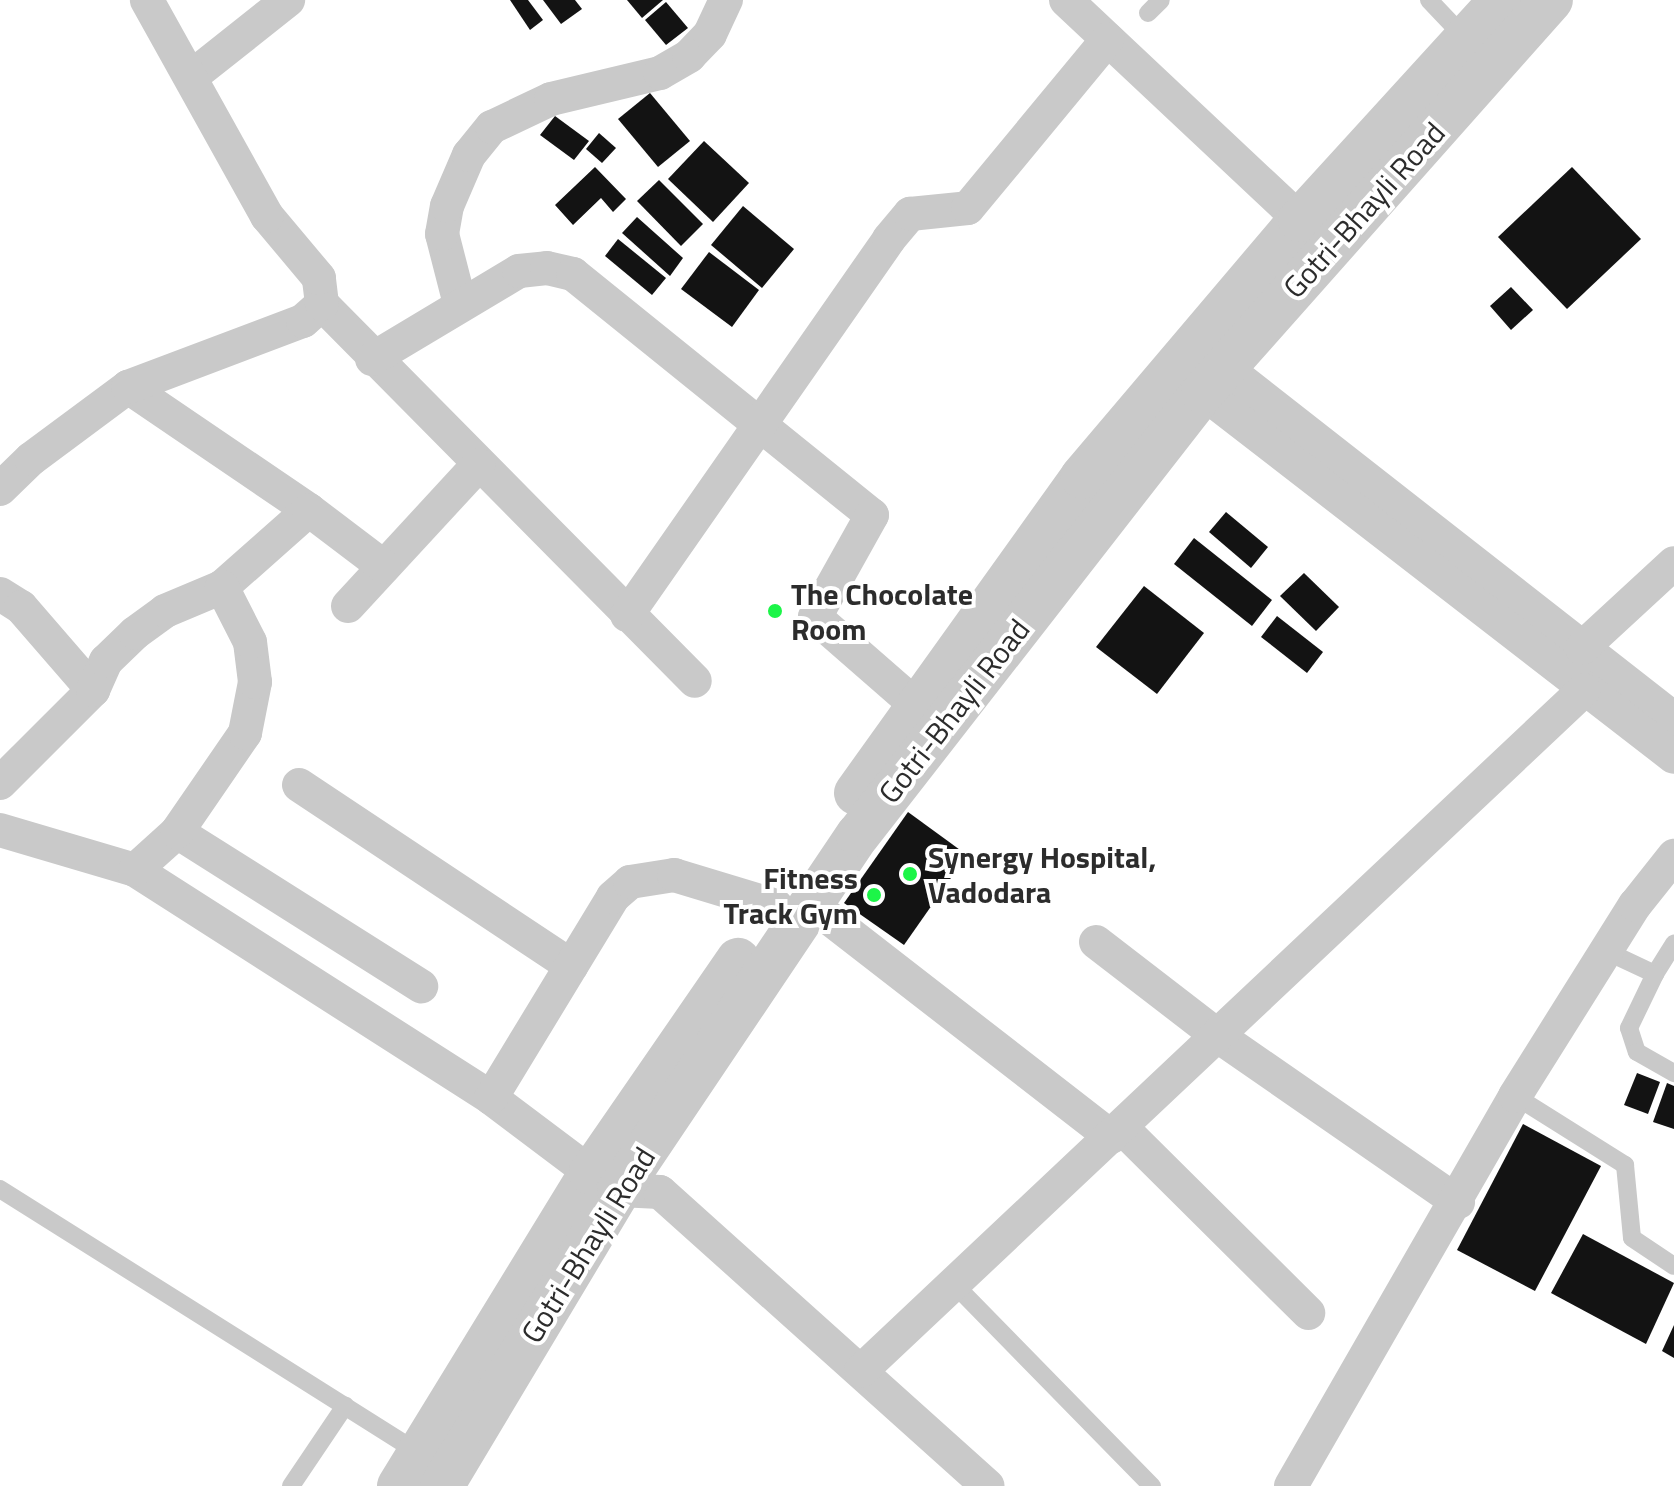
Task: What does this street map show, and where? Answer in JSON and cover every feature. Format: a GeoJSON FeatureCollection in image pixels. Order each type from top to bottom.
{"type":"FeatureCollection","features":[{"type":"Feature","properties":{"kind":"street"},"geometry":{"type":"LineString","coordinates":[[147,0],[267,216],[319,278],[322,304],[372,359],[695,681]]}},
{"type":"Feature","properties":{"kind":"street"},"geometry":{"type":"LineString","coordinates":[[191,77],[288,0]]}},
{"type":"Feature","properties":{"kind":"street"},"geometry":{"type":"LineString","coordinates":[[460,304],[442,234],[457,177],[492,127],[551,99],[660,73],[689,56],[710,34],[726,0]]}},
{"type":"Feature","properties":{"kind":"street"},"geometry":{"type":"LineString","coordinates":[[1066,0],[1300,220]]}},
{"type":"Feature","properties":{"kind":"street","name":"Gotri-Bhayli Road"},"geometry":{"type":"LineString","coordinates":[[421,1475],[605,1181],[794,905],[917,706],[1082,477],[1199,368],[1479,52],[1501,0]]}},
{"type":"Feature","properties":{"kind":"street","name":"Gotri-Bhayli Road"},"geometry":{"type":"LineString","coordinates":[[794,905],[858,835],[1199,368],[1300,220],[1479,52],[1551,0]]}},
{"type":"Feature","properties":{"kind":"street"},"geometry":{"type":"LineString","coordinates":[[627,615],[910,214],[968,208],[1108,39]]}},
{"type":"Feature","properties":{"kind":"street"},"geometry":{"type":"LineString","coordinates":[[372,359],[519,271],[547,268],[573,274],[761,422],[872,515],[815,617],[917,706]]}},
{"type":"Feature","properties":{"kind":"street"},"geometry":{"type":"LineString","coordinates":[[0,489],[31,459],[128,387],[303,321],[322,304]]}},
{"type":"Feature","properties":{"kind":"street"},"geometry":{"type":"LineString","coordinates":[[1199,368],[1582,648],[1674,719]]}},
{"type":"Feature","properties":{"kind":"street"},"geometry":{"type":"LineString","coordinates":[[1199,368],[1584,690],[1674,757]]}},
{"type":"Feature","properties":{"kind":"street"},"geometry":{"type":"LineString","coordinates":[[128,387],[309,510],[384,567]]}},
{"type":"Feature","properties":{"kind":"street"},"geometry":{"type":"LineString","coordinates":[[348,606],[478,465]]}},
{"type":"Feature","properties":{"kind":"street"},"geometry":{"type":"LineString","coordinates":[[0,783],[93,690],[106,661],[135,633],[165,611],[222,587],[309,510]]}},
{"type":"Feature","properties":{"kind":"street"},"geometry":{"type":"LineString","coordinates":[[1582,648],[1674,563]]}},
{"type":"Feature","properties":{"kind":"street"},"geometry":{"type":"LineString","coordinates":[[135,870],[177,832],[245,733],[255,682],[250,642],[222,587]]}},
{"type":"Feature","properties":{"kind":"street"},"geometry":{"type":"LineString","coordinates":[[0,594],[21,607],[93,690]]}},
{"type":"Feature","properties":{"kind":"street"},"geometry":{"type":"LineString","coordinates":[[861,1371],[1584,690]]}},
{"type":"Feature","properties":{"kind":"street"},"geometry":{"type":"LineString","coordinates":[[299,785],[571,966]]}},
{"type":"Feature","properties":{"kind":"street"},"geometry":{"type":"LineString","coordinates":[[0,830],[135,870],[491,1098],[605,1181],[660,1192],[686,1212],[988,1486]]}},
{"type":"Feature","properties":{"kind":"street"},"geometry":{"type":"LineString","coordinates":[[177,832],[421,986]]}},
{"type":"Feature","properties":{"kind":"street"},"geometry":{"type":"LineString","coordinates":[[1291,1486],[1458,1202],[1515,1096],[1635,905],[1674,856]]}},
{"type":"Feature","properties":{"kind":"street"},"geometry":{"type":"LineString","coordinates":[[491,1098],[613,897],[630,882],[650,876],[674,875],[794,905],[1116,1132],[1308,1313]]}},
{"type":"Feature","properties":{"kind":"street"},"geometry":{"type":"LineString","coordinates":[[1096,942],[1218,1036],[1458,1202]]}},
{"type":"Feature","properties":{"kind":"lane"},"geometry":{"type":"LineString","coordinates":[[1429,0],[1479,52]]}},
{"type":"Feature","properties":{"kind":"lane"},"geometry":{"type":"LineString","coordinates":[[1674,943],[1629,1028],[1637,1052],[1674,1073]]}},
{"type":"Feature","properties":{"kind":"lane"},"geometry":{"type":"LineString","coordinates":[[1608,952],[1655,974]]}},
{"type":"Feature","properties":{"kind":"lane"},"geometry":{"type":"LineString","coordinates":[[1515,1096],[1625,1165],[1632,1238],[1674,1266]]}},
{"type":"Feature","properties":{"kind":"lane"},"geometry":{"type":"LineString","coordinates":[[0,1189],[345,1406],[421,1475]]}},
{"type":"Feature","properties":{"kind":"lane"},"geometry":{"type":"LineString","coordinates":[[954,1284],[1152,1486]]}},
{"type":"Feature","properties":{"kind":"lane"},"geometry":{"type":"LineString","coordinates":[[291,1486],[345,1406]]}},
{"type":"Feature","properties":{"kind":"building"},"geometry":{"type":"Polygon","coordinates":[[[510,0],[528,0],[543,20],[530,30],[510,0]]]}},
{"type":"Feature","properties":{"kind":"building"},"geometry":{"type":"Polygon","coordinates":[[[543,0],[575,0],[582,9],[561,24],[543,0]]]}},
{"type":"Feature","properties":{"kind":"building"},"geometry":{"type":"Polygon","coordinates":[[[627,0],[663,0],[642,18],[627,0]]]}},
{"type":"Feature","properties":{"kind":"building"},"geometry":{"type":"Polygon","coordinates":[[[666,2],[688,28],[666,45],[645,20],[666,2]]]}},
{"type":"Feature","properties":{"kind":"building"},"geometry":{"type":"Polygon","coordinates":[[[650,93],[690,141],[658,167],[618,119],[650,93]]]}},
{"type":"Feature","properties":{"kind":"building"},"geometry":{"type":"Polygon","coordinates":[[[555,116],[589,141],[574,160],[540,135],[555,116]]]}},
{"type":"Feature","properties":{"kind":"building"},"geometry":{"type":"Polygon","coordinates":[[[599,133],[616,148],[602,163],[586,149],[599,133]]]}},
{"type":"Feature","properties":{"kind":"building"},"geometry":{"type":"Polygon","coordinates":[[[704,141],[749,183],[713,222],[668,179],[704,141]]]}},
{"type":"Feature","properties":{"kind":"building"},"geometry":{"type":"Polygon","coordinates":[[[595,167],[626,199],[613,212],[601,198],[573,225],[555,205],[595,167]]]}},
{"type":"Feature","properties":{"kind":"building"},"geometry":{"type":"Polygon","coordinates":[[[1572,167],[1641,239],[1567,309],[1498,237],[1572,167]]]}},
{"type":"Feature","properties":{"kind":"building"},"geometry":{"type":"Polygon","coordinates":[[[659,180],[703,224],[681,246],[637,201],[659,180]]]}},
{"type":"Feature","properties":{"kind":"building"},"geometry":{"type":"Polygon","coordinates":[[[743,206],[794,249],[762,288],[711,245],[743,206]]]}},
{"type":"Feature","properties":{"kind":"building"},"geometry":{"type":"Polygon","coordinates":[[[637,217],[683,258],[670,276],[622,233],[637,217]]]}},
{"type":"Feature","properties":{"kind":"building"},"geometry":{"type":"Polygon","coordinates":[[[618,239],[666,278],[652,295],[605,256],[618,239]]]}},
{"type":"Feature","properties":{"kind":"building"},"geometry":{"type":"Polygon","coordinates":[[[709,252],[759,290],[732,327],[681,289],[709,252]]]}},
{"type":"Feature","properties":{"kind":"building"},"geometry":{"type":"Polygon","coordinates":[[[1511,287],[1533,310],[1511,330],[1490,306],[1511,287]]]}},
{"type":"Feature","properties":{"kind":"building"},"geometry":{"type":"Polygon","coordinates":[[[1226,512],[1268,547],[1251,568],[1209,532],[1226,512]]]}},
{"type":"Feature","properties":{"kind":"building"},"geometry":{"type":"Polygon","coordinates":[[[1194,538],[1272,600],[1252,626],[1174,564],[1194,538]]]}},
{"type":"Feature","properties":{"kind":"building"},"geometry":{"type":"Polygon","coordinates":[[[1304,573],[1339,607],[1316,631],[1280,596],[1304,573]]]}},
{"type":"Feature","properties":{"kind":"building"},"geometry":{"type":"Polygon","coordinates":[[[1144,586],[1204,633],[1157,694],[1096,647],[1144,586]]]}},
{"type":"Feature","properties":{"kind":"building"},"geometry":{"type":"Polygon","coordinates":[[[1277,616],[1323,652],[1307,673],[1261,637],[1277,616]]]}},
{"type":"Feature","properties":{"kind":"building"},"geometry":{"type":"Polygon","coordinates":[[[908,812],[967,855],[904,945],[844,903],[908,812]]]}},
{"type":"Feature","properties":{"kind":"building"},"geometry":{"type":"Polygon","coordinates":[[[1637,1073],[1660,1082],[1648,1114],[1624,1105],[1637,1073]]]}},
{"type":"Feature","properties":{"kind":"building"},"geometry":{"type":"Polygon","coordinates":[[[1667,1083],[1674,1086],[1674,1129],[1653,1122],[1667,1083]]]}},
{"type":"Feature","properties":{"kind":"building"},"geometry":{"type":"Polygon","coordinates":[[[1523,1124],[1601,1166],[1535,1291],[1457,1250],[1523,1124]]]}},
{"type":"Feature","properties":{"kind":"building"},"geometry":{"type":"Polygon","coordinates":[[[1583,1234],[1674,1283],[1646,1344],[1551,1293],[1583,1234]]]}},
{"type":"Feature","properties":{"kind":"building"},"geometry":{"type":"Polygon","coordinates":[[[1674,1325],[1674,1358],[1662,1351],[1674,1325]]]}},
{"type":"Feature","properties":{"kind":"place","name":"The Chocolate Room"},"geometry":{"type":"Point","coordinates":[775,611]}},
{"type":"Feature","properties":{"kind":"place","name":"Synergy Hospital, Vadodara"},"geometry":{"type":"Point","coordinates":[910,874]}},
{"type":"Feature","properties":{"kind":"place","name":"Fitness Track Gym"},"geometry":{"type":"Point","coordinates":[874,895]}}]}
